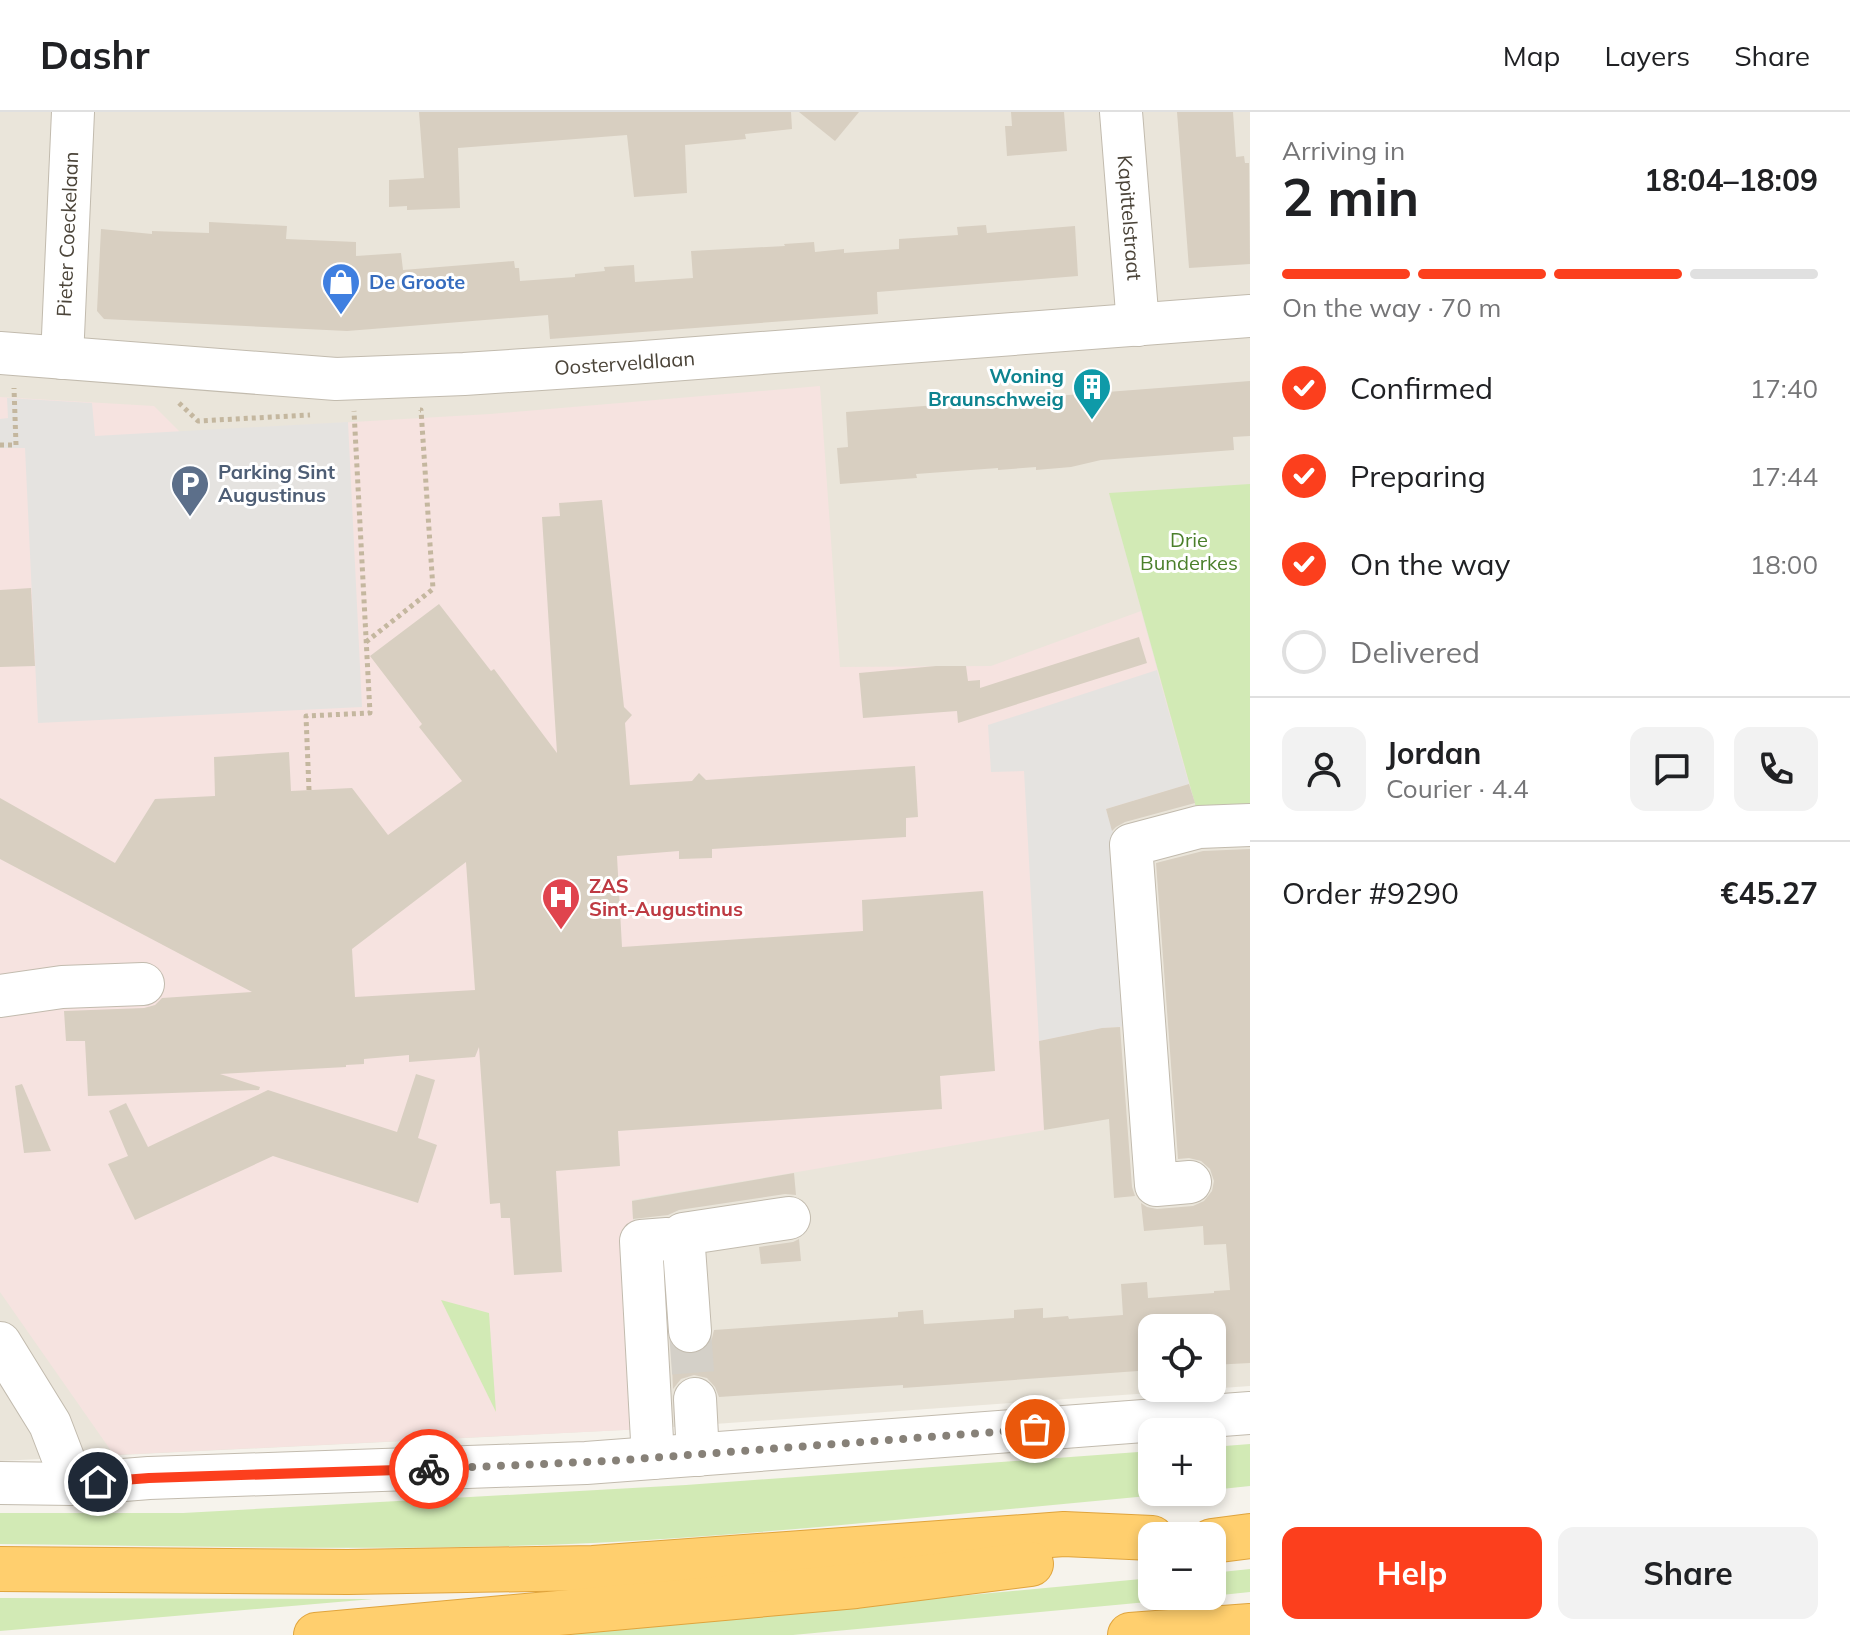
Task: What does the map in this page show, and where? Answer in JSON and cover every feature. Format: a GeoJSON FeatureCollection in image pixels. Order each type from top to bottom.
{"type":"FeatureCollection","features":[{"type":"Feature","properties":{"kind":"highway"},"geometry":{"type":"LineString","coordinates":[[0,1569],[348,1572],[593,1568],[1064,1534],[1138,1537]]}},
{"type":"Feature","properties":{"kind":"highway"},"geometry":{"type":"LineString","coordinates":[[1226,1539],[1250,1536]]}},
{"type":"Feature","properties":{"kind":"highway"},"geometry":{"type":"LineString","coordinates":[[316,1635],[856,1586],[1138,1551]]}},
{"type":"Feature","properties":{"kind":"highway"},"geometry":{"type":"LineString","coordinates":[[1130,1635],[1250,1626]]}},
{"type":"Feature","properties":{"kind":"street","name":"Pieter Coeckelaan"},"geometry":{"type":"LineString","coordinates":[[62,358],[73,112]]}},
{"type":"Feature","properties":{"kind":"street","name":"Kapittelstraat"},"geometry":{"type":"LineString","coordinates":[[1121,112],[1138,325]]}},
{"type":"Feature","properties":{"kind":"street","name":"Oosterveldlaan"},"geometry":{"type":"LineString","coordinates":[[7,370],[62,358],[336,379],[358,401],[454,374],[1250,316]]}},
{"type":"Feature","properties":{"kind":"street"},"geometry":{"type":"LineString","coordinates":[[1190,1182],[1156,1185],[1131,845],[1199,827],[1250,825]]}},
{"type":"Feature","properties":{"kind":"street"},"geometry":{"type":"LineString","coordinates":[[0,996],[62,987],[143,984]]}},
{"type":"Feature","properties":{"kind":"street"},"geometry":{"type":"LineString","coordinates":[[690,1331],[683,1234],[789,1218]]}},
{"type":"Feature","properties":{"kind":"street"},"geometry":{"type":"LineString","coordinates":[[653,1458],[641,1241],[667,1239]]}},
{"type":"Feature","properties":{"kind":"street"},"geometry":{"type":"LineString","coordinates":[[0,1343],[50,1424],[73,1484]]}},
{"type":"Feature","properties":{"kind":"street"},"geometry":{"type":"LineString","coordinates":[[695,1399],[698,1455]]}},
{"type":"Feature","properties":{"kind":"street"},"geometry":{"type":"LineString","coordinates":[[0,1483],[73,1484],[149,1478],[511,1467],[1250,1413]]}},
{"type":"Feature","properties":{"kind":"path"},"geometry":{"type":"LineString","coordinates":[[0,385],[7,370]]}},
{"type":"Feature","properties":{"kind":"path"},"geometry":{"type":"LineString","coordinates":[[7,370],[26,388]]}},
{"type":"Feature","properties":{"kind":"path"},"geometry":{"type":"LineString","coordinates":[[0,445],[16,445],[7,370]]}},
{"type":"Feature","properties":{"kind":"path"},"geometry":{"type":"LineString","coordinates":[[174,398],[198,421],[323,415]]}},
{"type":"Feature","properties":{"kind":"path"},"geometry":{"type":"LineString","coordinates":[[309,790],[306,716],[370,713],[358,401]]}},
{"type":"Feature","properties":{"kind":"path"},"geometry":{"type":"LineString","coordinates":[[366,642],[433,589],[421,410],[408,410]]}},
{"type":"Feature","properties":{"kind":"shaded area"},"geometry":{"type":"Polygon","coordinates":[[[0,112],[1250,112],[1250,1386],[1226,1388],[1226,1314],[1138,1314],[1138,1394],[644,1429],[0,1461],[0,112]]]}},
{"type":"Feature","properties":{"kind":"shaded area","name":"ZAS Sint-Augustinus"},"geometry":{"type":"Polygon","coordinates":[[[820,386],[840,667],[991,666],[1141,611],[1189,784],[1106,809],[1114,835],[1132,1026],[1102,1028],[1040,1041],[1045,1130],[632,1200],[644,1429],[114,1455],[0,1292],[0,397],[154,406],[180,432],[490,414],[820,386]]]}},
{"type":"Feature","properties":{"kind":"shaded area","name":"Parking Sint Augustinus"},"geometry":{"type":"Polygon","coordinates":[[[7,398],[92,403],[95,436],[348,422],[362,707],[38,723],[25,448],[0,448],[0,419],[8,418],[7,398]]]}},
{"type":"Feature","properties":{"kind":"shaded area"},"geometry":{"type":"Polygon","coordinates":[[[1157,670],[1189,784],[1106,809],[1114,835],[1132,1026],[1102,1028],[1039,1041],[1024,771],[991,772],[988,725],[1157,670]]]}},
{"type":"Feature","properties":{"kind":"green space","name":"Drie Bunderkes"},"geometry":{"type":"Polygon","coordinates":[[[1250,484],[1250,809],[1197,811],[1109,493],[1250,484]]]}},
{"type":"Feature","properties":{"kind":"green space"},"geometry":{"type":"Polygon","coordinates":[[[441,1300],[489,1313],[496,1412],[441,1300]]]}},
{"type":"Feature","properties":{"kind":"green space"},"geometry":{"type":"Polygon","coordinates":[[[1250,1444],[1250,1486],[1226,1489],[1226,1446],[1250,1444]]]}},
{"type":"Feature","properties":{"kind":"green space"},"geometry":{"type":"Polygon","coordinates":[[[1138,1452],[1138,1497],[817,1527],[668,1539],[519,1546],[371,1548],[0,1544],[0,1513],[183,1513],[686,1485],[1138,1452]]]}},
{"type":"Feature","properties":{"kind":"green space"},"geometry":{"type":"Polygon","coordinates":[[[1250,1569],[1250,1592],[1226,1595],[1226,1572],[1250,1569]]]}},
{"type":"Feature","properties":{"kind":"green space"},"geometry":{"type":"Polygon","coordinates":[[[1138,1579],[1138,1603],[793,1635],[543,1635],[1138,1579]]]}},
{"type":"Feature","properties":{"kind":"green space"},"geometry":{"type":"Polygon","coordinates":[[[0,1598],[373,1599],[0,1631],[0,1598]]]}},
{"type":"Feature","properties":{"kind":"building"},"geometry":{"type":"Polygon","coordinates":[[[419,112],[791,112],[792,129],[745,134],[746,139],[685,145],[687,193],[634,197],[627,135],[458,148],[460,208],[407,210],[407,206],[389,207],[389,180],[424,178],[419,112]]]}},
{"type":"Feature","properties":{"kind":"building"},"geometry":{"type":"Polygon","coordinates":[[[799,112],[859,112],[835,141],[799,112]]]}},
{"type":"Feature","properties":{"kind":"building"},"geometry":{"type":"Polygon","coordinates":[[[1011,112],[1064,112],[1067,151],[1007,156],[1005,126],[1012,126],[1011,112]]]}},
{"type":"Feature","properties":{"kind":"building"},"geometry":{"type":"Polygon","coordinates":[[[1177,112],[1233,112],[1236,157],[1244,156],[1245,163],[1249,163],[1250,264],[1189,268],[1177,112]]]}},
{"type":"Feature","properties":{"kind":"building"},"geometry":{"type":"Polygon","coordinates":[[[209,222],[287,226],[286,239],[356,242],[356,256],[401,253],[403,270],[514,261],[515,268],[519,268],[520,281],[575,277],[575,274],[605,271],[604,267],[634,265],[635,282],[693,278],[691,251],[814,242],[815,252],[844,249],[844,253],[899,249],[899,239],[958,235],[957,227],[986,225],[987,233],[1075,226],[1078,276],[877,292],[878,314],[550,339],[548,315],[347,331],[104,319],[97,311],[101,229],[152,234],[152,231],[209,233],[209,222]]]}},
{"type":"Feature","properties":{"kind":"building"},"geometry":{"type":"Polygon","coordinates":[[[1250,381],[1250,436],[1233,437],[1234,450],[1101,460],[1036,470],[1036,467],[998,468],[916,474],[917,478],[840,484],[837,448],[848,447],[846,412],[1250,381]]]}},
{"type":"Feature","properties":{"kind":"building"},"geometry":{"type":"Polygon","coordinates":[[[602,500],[624,707],[632,715],[625,723],[630,785],[692,781],[699,773],[706,780],[915,766],[918,817],[906,818],[906,837],[712,849],[712,858],[679,859],[679,851],[617,856],[622,947],[863,931],[862,900],[983,891],[995,1071],[940,1076],[942,1109],[618,1131],[620,1166],[556,1171],[562,1272],[514,1275],[510,1218],[501,1218],[500,1203],[490,1204],[479,1047],[475,1057],[409,1062],[409,1055],[364,1059],[364,1064],[346,1067],[220,1074],[260,1087],[259,1090],[88,1096],[85,1041],[66,1041],[64,1011],[144,1008],[155,1005],[162,998],[252,992],[0,859],[0,798],[115,863],[155,799],[215,796],[214,757],[289,752],[291,791],[352,788],[388,835],[462,781],[419,727],[422,724],[370,656],[439,604],[491,671],[494,669],[557,753],[542,517],[560,516],[559,503],[602,500]],[[466,862],[352,949],[355,997],[475,990],[466,862]]]}},
{"type":"Feature","properties":{"kind":"building"},"geometry":{"type":"Polygon","coordinates":[[[31,588],[35,666],[0,667],[0,590],[31,588]]]}},
{"type":"Feature","properties":{"kind":"building"},"geometry":{"type":"Polygon","coordinates":[[[1139,637],[1147,663],[958,723],[957,711],[863,718],[859,673],[966,666],[968,681],[980,680],[980,688],[1139,637]]]}},
{"type":"Feature","properties":{"kind":"building"},"geometry":{"type":"Polygon","coordinates":[[[1189,784],[1195,803],[1125,822],[1112,831],[1106,809],[1189,784]]]}},
{"type":"Feature","properties":{"kind":"building"},"geometry":{"type":"Polygon","coordinates":[[[1250,849],[1250,1363],[1226,1364],[1226,1314],[1138,1314],[1138,1371],[903,1388],[903,1385],[719,1397],[707,1378],[694,1375],[681,1379],[673,1389],[671,1345],[680,1353],[691,1355],[703,1351],[711,1342],[714,1330],[898,1317],[898,1312],[923,1310],[924,1324],[1014,1318],[1014,1310],[1043,1308],[1043,1318],[1123,1315],[1121,1284],[1147,1282],[1148,1298],[1230,1290],[1226,1244],[1204,1245],[1203,1226],[1144,1231],[1141,1203],[1157,1209],[1193,1206],[1204,1201],[1212,1191],[1214,1181],[1210,1169],[1201,1161],[1178,1159],[1156,863],[1203,851],[1250,849]]]}},
{"type":"Feature","properties":{"kind":"building"},"geometry":{"type":"Polygon","coordinates":[[[1120,1027],[1135,1196],[1114,1198],[1109,1119],[1044,1130],[1039,1041],[1120,1027]]]}},
{"type":"Feature","properties":{"kind":"building"},"geometry":{"type":"Polygon","coordinates":[[[416,1074],[435,1080],[418,1138],[437,1145],[418,1203],[273,1156],[135,1220],[108,1164],[128,1156],[109,1111],[126,1103],[148,1147],[268,1090],[397,1132],[416,1074]]]}},
{"type":"Feature","properties":{"kind":"building"},"geometry":{"type":"Polygon","coordinates":[[[22,1084],[51,1151],[24,1153],[15,1086],[22,1084]]]}},
{"type":"Feature","properties":{"kind":"building"},"geometry":{"type":"Polygon","coordinates":[[[794,1173],[796,1195],[785,1194],[633,1219],[632,1201],[794,1173]]]}},
{"type":"Feature","properties":{"kind":"building"},"geometry":{"type":"Polygon","coordinates":[[[799,1239],[801,1261],[761,1264],[759,1247],[799,1239]]]}},
{"type":"Feature","properties":{"kind":"tunnel"},"geometry":{"type":"LineString","coordinates":[[690,1331],[695,1399]]}},
{"type":"Feature","properties":{"kind":"way so far"},"geometry":{"type":"LineString","coordinates":[[429,1469],[609,1461],[1035,1429]]}},
{"type":"Feature","properties":{"kind":"place","name":"De Groote"},"geometry":{"type":"Point","coordinates":[341,316]}},
{"type":"Feature","properties":{"kind":"place","name":"Woning Braunschweig"},"geometry":{"type":"Point","coordinates":[1092,421]}},
{"type":"Feature","properties":{"kind":"place","name":"Parking Sint Augustinus"},"geometry":{"type":"Point","coordinates":[190,518]}},
{"type":"Feature","properties":{"kind":"place","name":"ZAS Sint-Augustinus"},"geometry":{"type":"Point","coordinates":[561,931]}},
{"type":"Feature","properties":{"kind":"route"},"geometry":{"type":"LineString","coordinates":[[98,1482],[429,1469]]}}]}
